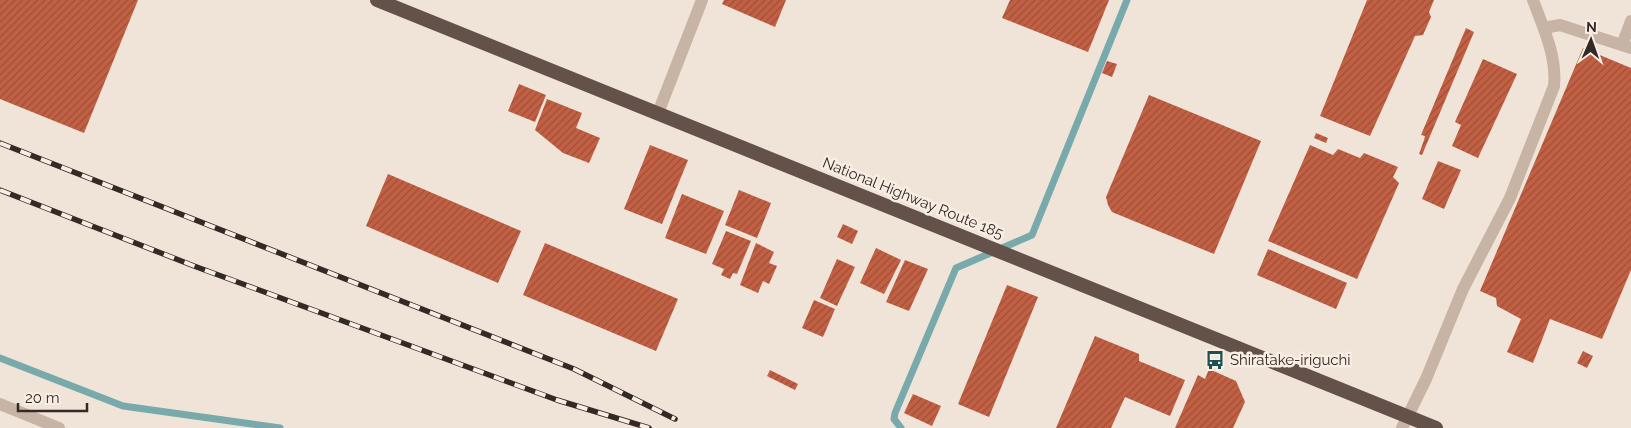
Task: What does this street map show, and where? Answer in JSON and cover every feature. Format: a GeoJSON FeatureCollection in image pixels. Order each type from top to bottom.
{"type":"FeatureCollection","features":[{"type":"Feature","properties":{"kind":"highway","name":"National Highway Route 185"},"geometry":{"type":"LineString","coordinates":[[376,0],[658,113],[1405,422],[1436,428]]}},
{"type":"Feature","properties":{"kind":"street"},"geometry":{"type":"LineString","coordinates":[[658,113],[702,0]]}},
{"type":"Feature","properties":{"kind":"street"},"geometry":{"type":"LineString","coordinates":[[1405,422],[1426,379],[1463,289],[1510,198],[1550,97],[1555,74],[1544,28],[1533,0]]}},
{"type":"Feature","properties":{"kind":"street"},"geometry":{"type":"LineString","coordinates":[[1544,28],[1560,25],[1626,46],[1631,21]]}},
{"type":"Feature","properties":{"kind":"street"},"geometry":{"type":"LineString","coordinates":[[0,404],[59,428]]}},
{"type":"Feature","properties":{"kind":"building"},"geometry":{"type":"Polygon","coordinates":[[[0,0],[138,0],[84,133],[0,99],[0,0]]]}},
{"type":"Feature","properties":{"kind":"building"},"geometry":{"type":"Polygon","coordinates":[[[724,0],[786,0],[775,27],[722,4],[724,0]]]}},
{"type":"Feature","properties":{"kind":"building"},"geometry":{"type":"Polygon","coordinates":[[[1010,0],[1109,0],[1088,52],[1002,18],[1010,0]]]}},
{"type":"Feature","properties":{"kind":"building"},"geometry":{"type":"Polygon","coordinates":[[[1367,0],[1434,0],[1429,12],[1431,17],[1423,35],[1415,36],[1370,136],[1320,116],[1367,0]]]}},
{"type":"Feature","properties":{"kind":"building"},"geometry":{"type":"Polygon","coordinates":[[[1466,28],[1474,32],[1422,155],[1419,154],[1425,136],[1421,135],[1466,28]]]}},
{"type":"Feature","properties":{"kind":"building"},"geometry":{"type":"Polygon","coordinates":[[[1583,48],[1631,68],[1631,270],[1602,339],[1550,319],[1533,363],[1507,352],[1521,319],[1497,306],[1496,298],[1480,291],[1583,48]]]}},
{"type":"Feature","properties":{"kind":"building"},"geometry":{"type":"Polygon","coordinates":[[[1483,59],[1517,74],[1478,158],[1452,146],[1461,125],[1455,122],[1483,59]]]}},
{"type":"Feature","properties":{"kind":"building"},"geometry":{"type":"Polygon","coordinates":[[[1107,61],[1117,64],[1112,77],[1102,73],[1107,61]]]}},
{"type":"Feature","properties":{"kind":"building"},"geometry":{"type":"Polygon","coordinates":[[[519,84],[546,95],[535,122],[508,111],[519,84]]]}},
{"type":"Feature","properties":{"kind":"building"},"geometry":{"type":"Polygon","coordinates":[[[1149,95],[1261,141],[1214,254],[1112,212],[1108,205],[1106,197],[1149,95]]]}},
{"type":"Feature","properties":{"kind":"building"},"geometry":{"type":"Polygon","coordinates":[[[547,99],[582,113],[576,128],[600,138],[589,163],[563,153],[535,130],[547,99]]]}},
{"type":"Feature","properties":{"kind":"building"},"geometry":{"type":"Polygon","coordinates":[[[1316,133],[1328,138],[1326,143],[1314,138],[1316,133]]]}},
{"type":"Feature","properties":{"kind":"building"},"geometry":{"type":"Polygon","coordinates":[[[650,145],[688,160],[662,224],[624,209],[650,145]]]}},
{"type":"Feature","properties":{"kind":"building"},"geometry":{"type":"Polygon","coordinates":[[[1310,145],[1333,155],[1338,149],[1360,158],[1364,153],[1398,167],[1393,177],[1399,183],[1357,279],[1268,241],[1310,145]]]}},
{"type":"Feature","properties":{"kind":"building"},"geometry":{"type":"Polygon","coordinates":[[[1438,161],[1461,170],[1444,209],[1422,199],[1438,161]]]}},
{"type":"Feature","properties":{"kind":"building"},"geometry":{"type":"Polygon","coordinates":[[[388,174],[521,231],[498,283],[366,226],[388,174]]]}},
{"type":"Feature","properties":{"kind":"building"},"geometry":{"type":"Polygon","coordinates":[[[739,190],[771,203],[757,238],[725,225],[739,190]]]}},
{"type":"Feature","properties":{"kind":"building"},"geometry":{"type":"Polygon","coordinates":[[[682,194],[724,211],[706,254],[665,238],[682,194]]]}},
{"type":"Feature","properties":{"kind":"building"},"geometry":{"type":"Polygon","coordinates":[[[843,224],[858,231],[852,244],[837,237],[843,224]]]}},
{"type":"Feature","properties":{"kind":"building"},"geometry":{"type":"Polygon","coordinates":[[[726,231],[751,241],[737,274],[733,273],[730,279],[721,275],[724,269],[712,264],[726,231]]]}},
{"type":"Feature","properties":{"kind":"building"},"geometry":{"type":"Polygon","coordinates":[[[545,243],[678,299],[656,351],[523,295],[545,243]]]}},
{"type":"Feature","properties":{"kind":"building"},"geometry":{"type":"Polygon","coordinates":[[[756,243],[774,252],[769,263],[777,266],[769,284],[763,281],[758,293],[740,285],[756,243]]]}},
{"type":"Feature","properties":{"kind":"building"},"geometry":{"type":"Polygon","coordinates":[[[876,248],[901,260],[884,294],[860,283],[876,248]]]}},
{"type":"Feature","properties":{"kind":"building"},"geometry":{"type":"Polygon","coordinates":[[[1268,249],[1347,283],[1336,309],[1257,275],[1268,249]]]}},
{"type":"Feature","properties":{"kind":"building"},"geometry":{"type":"Polygon","coordinates":[[[837,259],[855,267],[837,306],[820,298],[837,259]]]}},
{"type":"Feature","properties":{"kind":"building"},"geometry":{"type":"Polygon","coordinates":[[[905,260],[928,269],[909,311],[886,302],[905,260]]]}},
{"type":"Feature","properties":{"kind":"building"},"geometry":{"type":"Polygon","coordinates":[[[1007,285],[1038,297],[989,417],[958,404],[1007,285]]]}},
{"type":"Feature","properties":{"kind":"building"},"geometry":{"type":"Polygon","coordinates":[[[814,300],[835,309],[823,337],[802,328],[814,300]]]}},
{"type":"Feature","properties":{"kind":"building"},"geometry":{"type":"Polygon","coordinates":[[[1095,336],[1139,354],[1139,361],[1185,380],[1170,416],[1125,397],[1111,428],[1056,428],[1095,336]]]}},
{"type":"Feature","properties":{"kind":"building"},"geometry":{"type":"Polygon","coordinates":[[[1583,351],[1593,356],[1587,368],[1577,363],[1583,351]]]}},
{"type":"Feature","properties":{"kind":"building"},"geometry":{"type":"Polygon","coordinates":[[[1209,369],[1236,381],[1245,402],[1233,428],[1175,428],[1198,375],[1205,379],[1209,369]]]}},
{"type":"Feature","properties":{"kind":"building"},"geometry":{"type":"Polygon","coordinates":[[[770,370],[798,384],[795,390],[767,376],[770,370]]]}},
{"type":"Feature","properties":{"kind":"building"},"geometry":{"type":"Polygon","coordinates":[[[913,394],[941,406],[932,426],[904,413],[913,394]]]}},
{"type":"Feature","properties":{"kind":"waterway"},"geometry":{"type":"LineString","coordinates":[[901,428],[894,419],[895,413],[956,268],[1032,235],[1127,0]]}},
{"type":"Feature","properties":{"kind":"waterway"},"geometry":{"type":"LineString","coordinates":[[0,358],[123,406],[280,428]]}},
{"type":"Feature","properties":{"kind":"railway"},"geometry":{"type":"LineString","coordinates":[[0,143],[574,369],[675,419]]}},
{"type":"Feature","properties":{"kind":"railway"},"geometry":{"type":"LineString","coordinates":[[0,190],[194,266],[557,400],[649,428]]}},
{"type":"Feature","properties":{"kind":"place","name":"Shiratake-iriguchi"},"geometry":{"type":"Point","coordinates":[1215,360]}}]}
